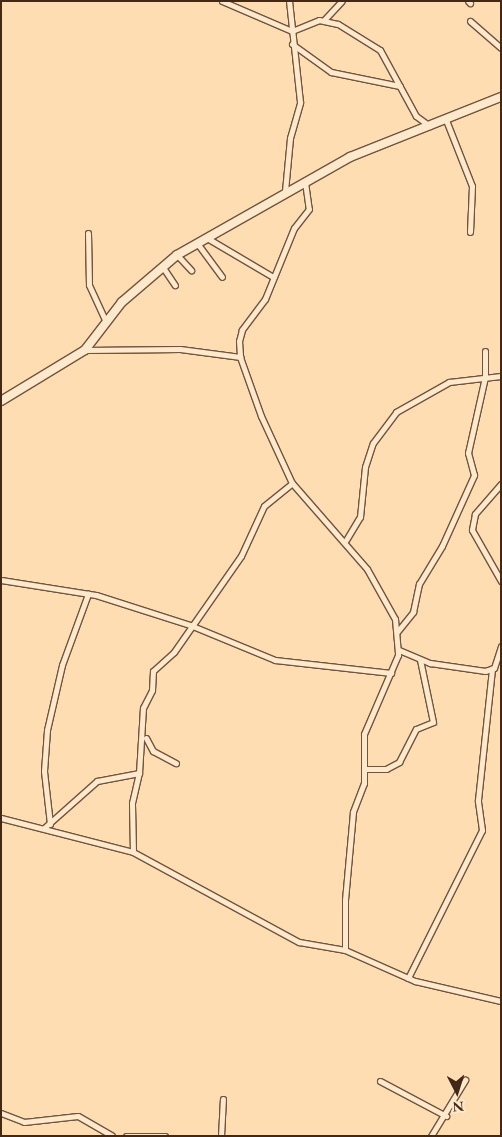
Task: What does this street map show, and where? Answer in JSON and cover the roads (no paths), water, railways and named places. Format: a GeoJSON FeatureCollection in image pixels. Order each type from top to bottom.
{"type":"FeatureCollection","features":[{"type":"Feature","properties":{"kind":"main road"},"geometry":{"type":"LineString","coordinates":[[1,401],[85,350],[106,322],[162,266],[176,255],[285,191],[350,157],[446,120],[501,96]]}},
{"type":"Feature","properties":{"kind":"street"},"geometry":{"type":"LineString","coordinates":[[222,1],[292,31],[324,20],[342,1]]}},
{"type":"Feature","properties":{"kind":"street"},"geometry":{"type":"LineString","coordinates":[[285,191],[290,138],[300,102],[292,44],[289,1]]}},
{"type":"Feature","properties":{"kind":"street"},"geometry":{"type":"LineString","coordinates":[[324,20],[380,50],[416,116],[430,126]]}},
{"type":"Feature","properties":{"kind":"street"},"geometry":{"type":"LineString","coordinates":[[470,21],[501,48]]}},
{"type":"Feature","properties":{"kind":"street"},"geometry":{"type":"LineString","coordinates":[[292,44],[331,72],[400,86]]}},
{"type":"Feature","properties":{"kind":"street"},"geometry":{"type":"LineString","coordinates":[[446,120],[472,186],[470,232]]}},
{"type":"Feature","properties":{"kind":"street"},"geometry":{"type":"LineString","coordinates":[[304,181],[309,209],[294,228],[261,306],[242,330],[240,357],[292,483],[318,516],[346,540],[387,600],[397,632],[399,650],[392,673],[370,713],[364,734],[365,769],[354,812],[345,950]]}},
{"type":"Feature","properties":{"kind":"street"},"geometry":{"type":"LineString","coordinates":[[88,234],[89,285],[106,322]]}},
{"type":"Feature","properties":{"kind":"street"},"geometry":{"type":"LineString","coordinates":[[206,237],[273,277]]}},
{"type":"Feature","properties":{"kind":"street"},"geometry":{"type":"LineString","coordinates":[[197,243],[222,277]]}},
{"type":"Feature","properties":{"kind":"street"},"geometry":{"type":"LineString","coordinates":[[176,255],[191,270]]}},
{"type":"Feature","properties":{"kind":"street"},"geometry":{"type":"LineString","coordinates":[[162,266],[175,285]]}},
{"type":"Feature","properties":{"kind":"street"},"geometry":{"type":"LineString","coordinates":[[85,350],[180,349],[240,357]]}},
{"type":"Feature","properties":{"kind":"street"},"geometry":{"type":"LineString","coordinates":[[397,632],[413,612],[419,584],[442,546],[474,475],[468,453],[485,377],[485,351]]}},
{"type":"Feature","properties":{"kind":"street"},"geometry":{"type":"LineString","coordinates":[[346,540],[360,517],[365,467],[373,443],[396,412],[449,382],[501,376]]}},
{"type":"Feature","properties":{"kind":"street"},"geometry":{"type":"LineString","coordinates":[[133,852],[132,804],[139,773],[144,735],[143,708],[152,690],[153,671],[174,652],[190,625],[242,556],[264,506],[292,483]]}},
{"type":"Feature","properties":{"kind":"street"},"geometry":{"type":"LineString","coordinates":[[501,484],[475,514],[472,530],[501,581]]}},
{"type":"Feature","properties":{"kind":"street"},"geometry":{"type":"LineString","coordinates":[[1,580],[88,594],[190,625],[281,662],[392,673]]}},
{"type":"Feature","properties":{"kind":"street"},"geometry":{"type":"LineString","coordinates":[[50,824],[44,772],[47,730],[62,665],[88,594]]}},
{"type":"Feature","properties":{"kind":"street"},"geometry":{"type":"LineString","coordinates":[[408,978],[482,830],[478,800],[492,669],[501,646]]}},
{"type":"Feature","properties":{"kind":"street"},"geometry":{"type":"LineString","coordinates":[[399,650],[420,660],[492,669]]}},
{"type":"Feature","properties":{"kind":"street"},"geometry":{"type":"LineString","coordinates":[[365,769],[386,769],[399,762],[416,728],[433,722],[420,660]]}},
{"type":"Feature","properties":{"kind":"street"},"geometry":{"type":"LineString","coordinates":[[144,735],[153,751],[176,763]]}},
{"type":"Feature","properties":{"kind":"street"},"geometry":{"type":"LineString","coordinates":[[44,828],[97,781],[139,773]]}},
{"type":"Feature","properties":{"kind":"street"},"geometry":{"type":"LineString","coordinates":[[1,818],[133,852],[278,934],[345,950],[408,978],[501,1002]]}},
{"type":"Feature","properties":{"kind":"street"},"geometry":{"type":"LineString","coordinates":[[432,1136],[446,1116],[465,1080]]}},
{"type":"Feature","properties":{"kind":"street"},"geometry":{"type":"LineString","coordinates":[[380,1081],[446,1116]]}},
{"type":"Feature","properties":{"kind":"street"},"geometry":{"type":"LineString","coordinates":[[221,1136],[223,1099]]}},
{"type":"Feature","properties":{"kind":"street"},"geometry":{"type":"LineString","coordinates":[[1,1113],[24,1122],[78,1116],[112,1136]]}},
{"type":"Feature","properties":{"kind":"street"},"geometry":{"type":"LineString","coordinates":[[126,1136],[165,1136]]}}]}
